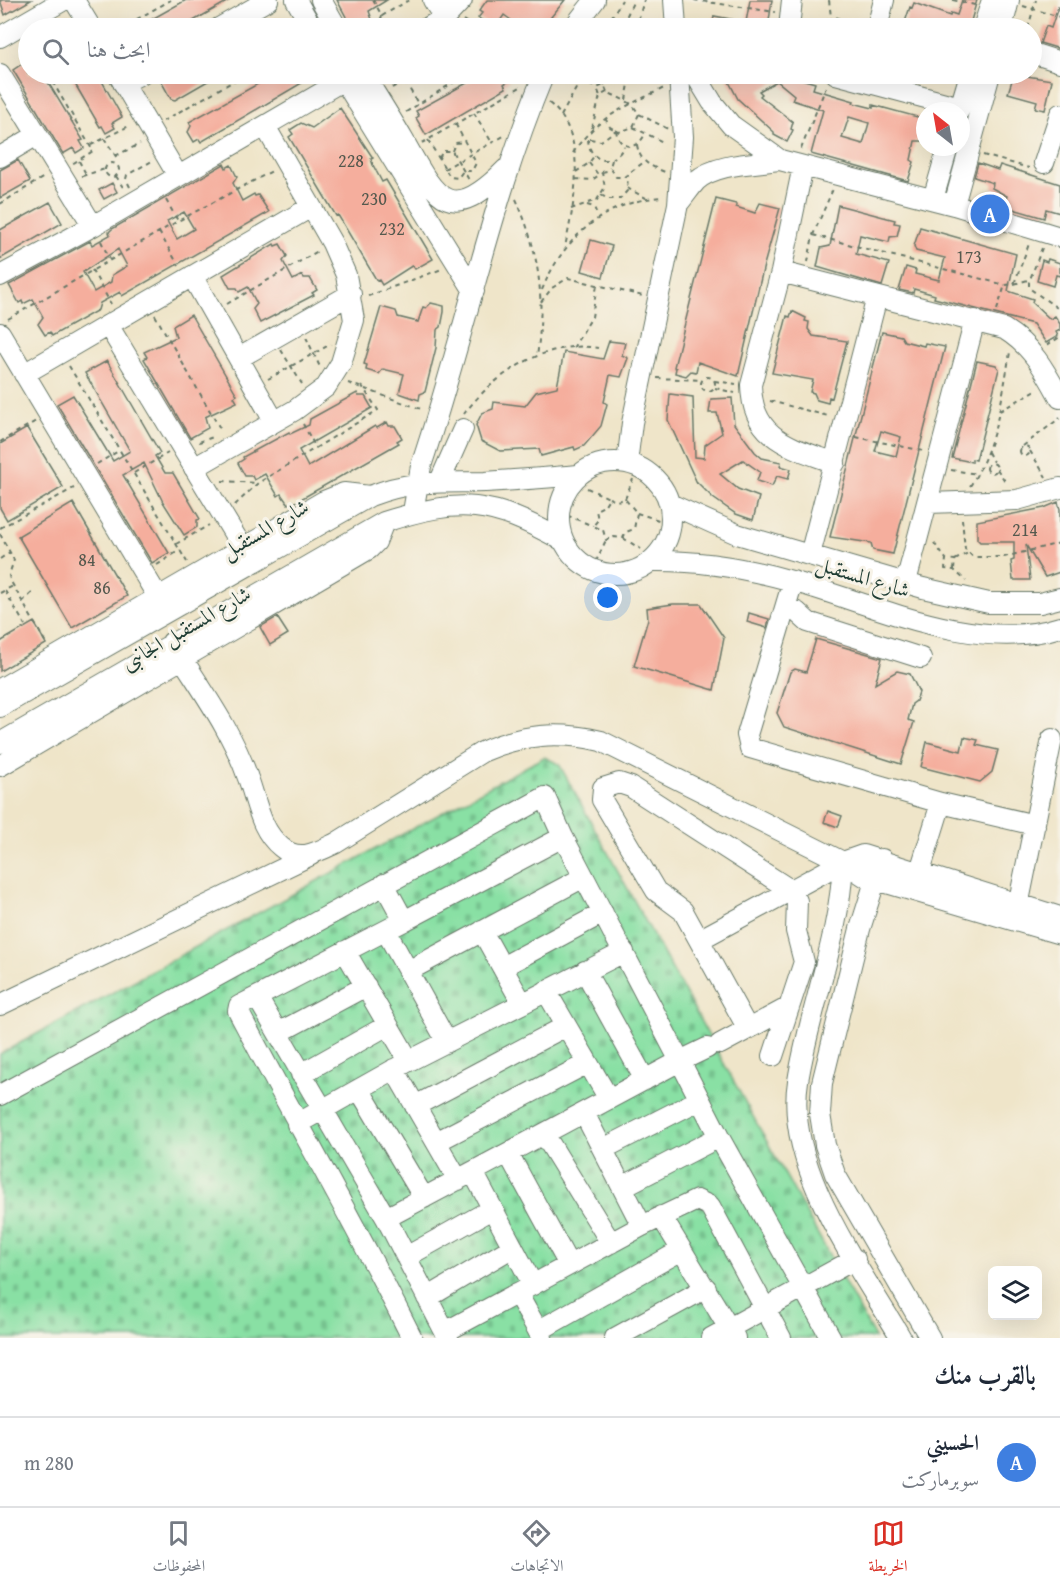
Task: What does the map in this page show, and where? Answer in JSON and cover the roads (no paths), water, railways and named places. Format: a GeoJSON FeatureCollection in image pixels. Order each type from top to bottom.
{"type":"FeatureCollection","features":[{"type":"Feature","properties":{"kind":"street"},"geometry":{"type":"LineString","coordinates":[[33,18],[64,0]]}},
{"type":"Feature","properties":{"kind":"street"},"geometry":{"type":"LineString","coordinates":[[74,0],[85,18]]}},
{"type":"Feature","properties":{"kind":"street"},"geometry":{"type":"LineString","coordinates":[[236,18],[268,0]]}},
{"type":"Feature","properties":{"kind":"street"},"geometry":{"type":"LineString","coordinates":[[296,0],[306,18]]}},
{"type":"Feature","properties":{"kind":"street"},"geometry":{"type":"LineString","coordinates":[[321,0],[331,18]]}},
{"type":"Feature","properties":{"kind":"street"},"geometry":{"type":"LineString","coordinates":[[433,0],[435,18]]}},
{"type":"Feature","properties":{"kind":"street"},"geometry":{"type":"LineString","coordinates":[[441,18],[462,0]]}},
{"type":"Feature","properties":{"kind":"street"},"geometry":{"type":"LineString","coordinates":[[581,18],[595,0]]}},
{"type":"Feature","properties":{"kind":"street"},"geometry":{"type":"LineString","coordinates":[[674,0],[675,18]]}},
{"type":"Feature","properties":{"kind":"street"},"geometry":{"type":"LineString","coordinates":[[880,18],[884,0]]}},
{"type":"Feature","properties":{"kind":"street"},"geometry":{"type":"LineString","coordinates":[[990,18],[1000,3]]}},
{"type":"Feature","properties":{"kind":"street"},"geometry":{"type":"LineString","coordinates":[[1000,3],[1001,18]]}},
{"type":"Feature","properties":{"kind":"street"},"geometry":{"type":"LineString","coordinates":[[0,37],[18,27]]}},
{"type":"Feature","properties":{"kind":"street"},"geometry":{"type":"LineString","coordinates":[[1042,56],[1060,62]]}},
{"type":"Feature","properties":{"kind":"street"},"geometry":{"type":"LineString","coordinates":[[0,74],[93,226]]}},
{"type":"Feature","properties":{"kind":"street"},"geometry":{"type":"LineString","coordinates":[[124,84],[153,125],[165,154],[178,176]]}},
{"type":"Feature","properties":{"kind":"street"},"geometry":{"type":"LineString","coordinates":[[0,276],[93,226],[335,84]]}},
{"type":"Feature","properties":{"kind":"street"},"geometry":{"type":"LineString","coordinates":[[355,84],[474,291]]}},
{"type":"Feature","properties":{"kind":"street"},"geometry":{"type":"LineString","coordinates":[[358,84],[393,122],[433,191],[447,198],[461,200],[478,196],[506,172]]}},
{"type":"Feature","properties":{"kind":"street"},"geometry":{"type":"LineString","coordinates":[[413,513],[418,482],[506,172],[540,84]]}},
{"type":"Feature","properties":{"kind":"street"},"geometry":{"type":"LineString","coordinates":[[632,465],[628,441],[679,192],[684,84]]}},
{"type":"Feature","properties":{"kind":"street"},"geometry":{"type":"LineString","coordinates":[[693,84],[712,102],[731,125],[793,163],[933,199],[1047,234]]}},
{"type":"Feature","properties":{"kind":"street"},"geometry":{"type":"LineString","coordinates":[[882,84],[937,102]]}},
{"type":"Feature","properties":{"kind":"street"},"geometry":{"type":"LineString","coordinates":[[961,102],[967,84]]}},
{"type":"Feature","properties":{"kind":"street"},"geometry":{"type":"LineString","coordinates":[[954,205],[987,84]]}},
{"type":"Feature","properties":{"kind":"street"},"geometry":{"type":"LineString","coordinates":[[1037,166],[1060,114]]}},
{"type":"Feature","properties":{"kind":"street"},"geometry":{"type":"LineString","coordinates":[[197,474],[316,394],[351,332],[352,298],[346,274],[332,243],[265,126]]}},
{"type":"Feature","properties":{"kind":"street"},"geometry":{"type":"LineString","coordinates":[[0,157],[37,135]]}},
{"type":"Feature","properties":{"kind":"street"},"geometry":{"type":"LineString","coordinates":[[933,199],[945,156]]}},
{"type":"Feature","properties":{"kind":"street"},"geometry":{"type":"LineString","coordinates":[[679,192],[706,174],[722,169],[793,163]]}},
{"type":"Feature","properties":{"kind":"street"},"geometry":{"type":"LineString","coordinates":[[793,163],[781,272],[751,391],[756,417],[771,434],[784,444],[835,463]]}},
{"type":"Feature","properties":{"kind":"street"},"geometry":{"type":"LineString","coordinates":[[24,374],[311,207]]}},
{"type":"Feature","properties":{"kind":"street"},"geometry":{"type":"LineString","coordinates":[[781,272],[984,322],[1013,334],[1032,353],[1055,390]]}},
{"type":"Feature","properties":{"kind":"street"},"geometry":{"type":"LineString","coordinates":[[189,278],[274,421]]}},
{"type":"Feature","properties":{"kind":"street"},"geometry":{"type":"LineString","coordinates":[[810,555],[845,428],[877,297]]}},
{"type":"Feature","properties":{"kind":"street"},"geometry":{"type":"LineString","coordinates":[[238,358],[298,324],[352,298]]}},
{"type":"Feature","properties":{"kind":"street"},"geometry":{"type":"LineString","coordinates":[[114,322],[181,447],[242,547]]}},
{"type":"Feature","properties":{"kind":"street"},"geometry":{"type":"LineString","coordinates":[[906,582],[940,461],[984,322]]}},
{"type":"Feature","properties":{"kind":"street"},"geometry":{"type":"LineString","coordinates":[[0,333],[158,597]]}},
{"type":"Feature","properties":{"kind":"street"},"geometry":{"type":"LineString","coordinates":[[440,481],[461,424]]}},
{"type":"Feature","properties":{"kind":"street"},"geometry":{"type":"LineString","coordinates":[[601,464],[632,465],[658,482],[670,504],[671,524],[668,536],[653,560],[642,568],[617,575],[592,570],[574,558],[562,540],[559,512],[565,491],[575,479],[601,464]]}},
{"type":"Feature","properties":{"kind":"street","name":"شارع المستقبل"},"geometry":{"type":"LineString","coordinates":[[0,707],[370,496],[392,487],[440,481],[575,479]]}},
{"type":"Feature","properties":{"kind":"street"},"geometry":{"type":"LineString","coordinates":[[928,503],[1017,501],[1057,489]]}},
{"type":"Feature","properties":{"kind":"street","name":"شارع المستقبل الجانبى"},"geometry":{"type":"LineString","coordinates":[[0,688],[324,501],[344,493],[370,496]]}},
{"type":"Feature","properties":{"kind":"street","name":"شارع المستقبل"},"geometry":{"type":"LineString","coordinates":[[670,504],[737,534],[989,603],[1040,603],[1060,598]]}},
{"type":"Feature","properties":{"kind":"street"},"geometry":{"type":"LineString","coordinates":[[0,744],[50,726],[98,685],[177,650],[384,522],[447,506],[473,506],[506,511],[562,540]]}},
{"type":"Feature","properties":{"kind":"street","name":"شارع المستقبل"},"geometry":{"type":"LineString","coordinates":[[653,560],[740,568],[793,581],[936,625],[981,633],[1031,633],[1060,627]]}},
{"type":"Feature","properties":{"kind":"street"},"geometry":{"type":"LineString","coordinates":[[793,581],[747,735],[750,748],[941,803],[1035,825]]}},
{"type":"Feature","properties":{"kind":"street"},"geometry":{"type":"LineString","coordinates":[[785,608],[797,612],[808,622],[921,658]]}},
{"type":"Feature","properties":{"kind":"street"},"geometry":{"type":"LineString","coordinates":[[177,650],[209,697],[232,739],[267,831],[281,848],[296,856],[312,855]]}},
{"type":"Feature","properties":{"kind":"street","name":"شارع المستقبل الجانبى"},"geometry":{"type":"LineString","coordinates":[[0,766],[50,726],[177,650]]}},
{"type":"Feature","properties":{"kind":"street"},"geometry":{"type":"LineString","coordinates":[[83,660],[98,685]]}},
{"type":"Feature","properties":{"kind":"street"},"geometry":{"type":"LineString","coordinates":[[0,1005],[336,843],[482,752],[512,740],[553,734],[601,741],[843,862],[857,873],[1060,934]]}},
{"type":"Feature","properties":{"kind":"street"},"geometry":{"type":"LineString","coordinates":[[1018,906],[1052,739]]}},
{"type":"Feature","properties":{"kind":"street"},"geometry":{"type":"LineString","coordinates":[[748,1029],[680,907],[664,899],[656,891],[602,800],[603,788],[619,783],[631,787],[795,896]]}},
{"type":"Feature","properties":{"kind":"street"},"geometry":{"type":"LineString","coordinates":[[0,1095],[545,797],[563,837],[699,1100],[805,1287],[831,1338]]}},
{"type":"Feature","properties":{"kind":"street"},"geometry":{"type":"LineString","coordinates":[[920,872],[941,803]]}},
{"type":"Feature","properties":{"kind":"street"},"geometry":{"type":"LineString","coordinates":[[412,1338],[364,1241],[297,1124],[238,1011],[239,1006],[563,837]]}},
{"type":"Feature","properties":{"kind":"street"},"geometry":{"type":"LineString","coordinates":[[702,946],[795,896],[843,862],[864,855],[882,859],[1018,906],[1060,917]]}},
{"type":"Feature","properties":{"kind":"street"},"geometry":{"type":"LineString","coordinates":[[882,859],[860,929],[822,1083],[820,1114],[825,1145],[835,1174],[930,1338]]}},
{"type":"Feature","properties":{"kind":"street"},"geometry":{"type":"LineString","coordinates":[[843,862],[835,926],[798,1082],[797,1106],[803,1156],[811,1180],[901,1338]]}},
{"type":"Feature","properties":{"kind":"street"},"geometry":{"type":"LineString","coordinates":[[408,971],[584,877]]}},
{"type":"Feature","properties":{"kind":"street"},"geometry":{"type":"LineString","coordinates":[[384,884],[404,921]]}},
{"type":"Feature","properties":{"kind":"street"},"geometry":{"type":"LineString","coordinates":[[773,1056],[804,962],[796,931],[795,896]]}},
{"type":"Feature","properties":{"kind":"street"},"geometry":{"type":"LineString","coordinates":[[502,967],[603,913]]}},
{"type":"Feature","properties":{"kind":"street"},"geometry":{"type":"LineString","coordinates":[[386,930],[447,1042]]}},
{"type":"Feature","properties":{"kind":"street"},"geometry":{"type":"LineString","coordinates":[[482,931],[522,1003]]}},
{"type":"Feature","properties":{"kind":"street"},"geometry":{"type":"LineString","coordinates":[[345,951],[388,1025],[415,1106],[436,1142],[492,1209],[513,1247],[540,1334],[682,1250]]}},
{"type":"Feature","properties":{"kind":"street"},"geometry":{"type":"LineString","coordinates":[[297,1124],[402,1065],[624,952]]}},
{"type":"Feature","properties":{"kind":"street"},"geometry":{"type":"LineString","coordinates":[[585,972],[645,1080]]}},
{"type":"Feature","properties":{"kind":"street"},"geometry":{"type":"LineString","coordinates":[[278,1033],[366,986]]}},
{"type":"Feature","properties":{"kind":"street"},"geometry":{"type":"LineString","coordinates":[[546,991],[609,1100]]}},
{"type":"Feature","properties":{"kind":"street"},"geometry":{"type":"LineString","coordinates":[[257,997],[386,1218],[447,1335],[569,1265],[661,1216],[697,1200],[710,1206],[781,1338]]}},
{"type":"Feature","properties":{"kind":"street"},"geometry":{"type":"LineString","coordinates":[[386,1218],[680,1061],[789,1007]]}},
{"type":"Feature","properties":{"kind":"street"},"geometry":{"type":"LineString","coordinates":[[301,1074],[388,1025]]}},
{"type":"Feature","properties":{"kind":"street"},"geometry":{"type":"LineString","coordinates":[[415,1106],[566,1026]]}},
{"type":"Feature","properties":{"kind":"street"},"geometry":{"type":"LineString","coordinates":[[436,1142],[588,1063]]}},
{"type":"Feature","properties":{"kind":"street"},"geometry":{"type":"LineString","coordinates":[[359,1089],[424,1198]]}},
{"type":"Feature","properties":{"kind":"street"},"geometry":{"type":"LineString","coordinates":[[603,1149],[699,1100]]}},
{"type":"Feature","properties":{"kind":"street"},"geometry":{"type":"LineString","coordinates":[[584,1113],[642,1226]]}},
{"type":"Feature","properties":{"kind":"street"},"geometry":{"type":"LineString","coordinates":[[544,1134],[611,1243]]}},
{"type":"Feature","properties":{"kind":"street"},"geometry":{"type":"LineString","coordinates":[[622,1187],[719,1137]]}},
{"type":"Feature","properties":{"kind":"street"},"geometry":{"type":"LineString","coordinates":[[508,1153],[569,1265]]}},
{"type":"Feature","properties":{"kind":"street"},"geometry":{"type":"LineString","coordinates":[[406,1257],[492,1209]]}},
{"type":"Feature","properties":{"kind":"street"},"geometry":{"type":"LineString","coordinates":[[661,1216],[732,1333]]}},
{"type":"Feature","properties":{"kind":"street"},"geometry":{"type":"LineString","coordinates":[[427,1298],[513,1247]]}},
{"type":"Feature","properties":{"kind":"street"},"geometry":{"type":"LineString","coordinates":[[711,1338],[732,1333],[765,1309],[855,1259]]}},
{"type":"Feature","properties":{"kind":"street"},"geometry":{"type":"LineString","coordinates":[[615,1338],[706,1288]]}},
{"type":"Feature","properties":{"kind":"place","name":"الحسيني"},"geometry":{"type":"Point","coordinates":[990,214]}}]}
